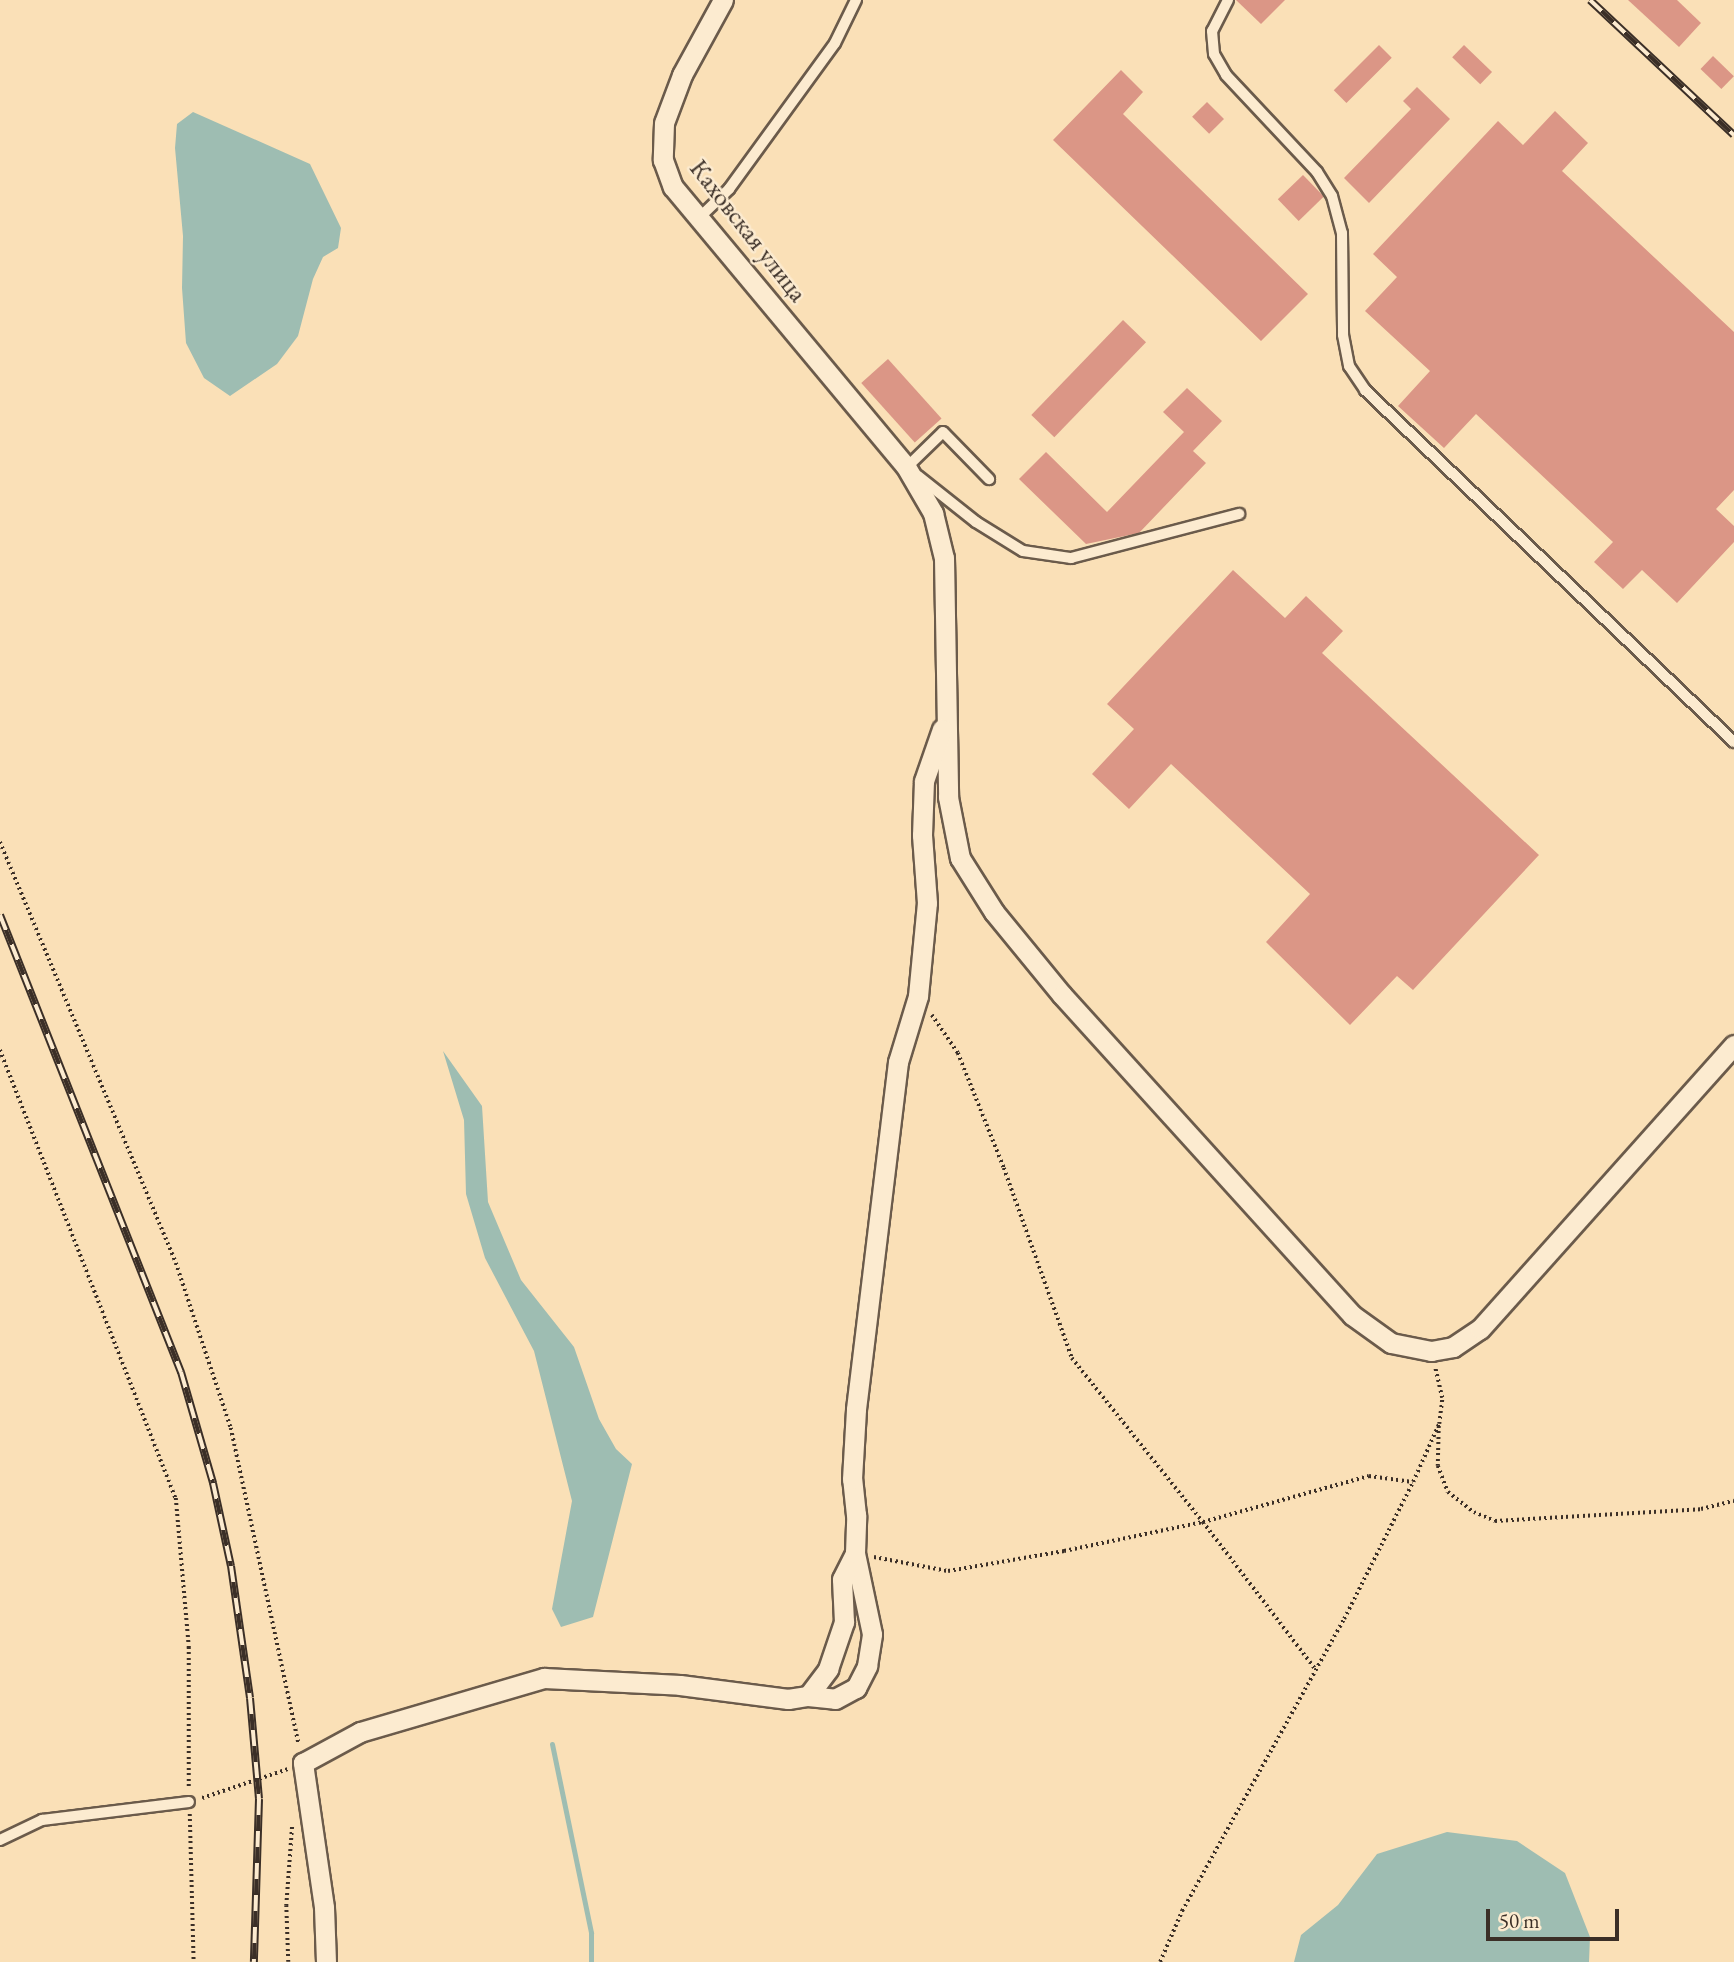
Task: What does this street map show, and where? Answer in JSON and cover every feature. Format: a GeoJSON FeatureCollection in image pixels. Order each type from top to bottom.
{"type":"FeatureCollection","features":[{"type":"Feature","properties":{"kind":"street","name":"Каховская улица"},"geometry":{"type":"LineString","coordinates":[[723,0],[682,75],[664,122],[663,160],[673,187],[905,465],[933,513],[944,558],[948,797],[960,858],[994,912],[1062,995],[1352,1315],[1391,1343],[1431,1351]]}},
{"type":"Feature","properties":{"kind":"street"},"geometry":{"type":"LineString","coordinates":[[326,1962],[324,1907],[303,1763],[360,1732],[544,1678],[668,1684],[788,1699],[808,1696],[835,1699],[856,1688],[867,1666],[872,1634],[855,1553],[856,1515],[852,1479],[856,1409],[898,1062],[918,996],[926,903],[922,835],[924,781],[945,718]]}},
{"type":"Feature","properties":{"kind":"street"},"geometry":{"type":"LineString","coordinates":[[1431,1351],[1453,1347],[1480,1329],[1734,1045]]}},
{"type":"Feature","properties":{"kind":"street"},"geometry":{"type":"LineString","coordinates":[[808,1696],[828,1669],[844,1622],[842,1579],[855,1553]]}},
{"type":"Feature","properties":{"kind":"lane"},"geometry":{"type":"LineString","coordinates":[[699,218],[729,189],[835,43],[856,0]]}},
{"type":"Feature","properties":{"kind":"lane"},"geometry":{"type":"LineString","coordinates":[[1228,0],[1212,31],[1214,54],[1226,75],[1317,172],[1332,196],[1342,233],[1343,335],[1349,366],[1365,390],[1734,742]]}},
{"type":"Feature","properties":{"kind":"lane"},"geometry":{"type":"LineString","coordinates":[[989,479],[943,432],[905,465],[976,522],[1023,551],[1071,558],[1239,514]]}},
{"type":"Feature","properties":{"kind":"lane"},"geometry":{"type":"LineString","coordinates":[[0,1840],[42,1820],[190,1802]]}},
{"type":"Feature","properties":{"kind":"path"},"geometry":{"type":"LineString","coordinates":[[0,842],[176,1263],[231,1427],[303,1763],[258,1781],[190,1802]]}},
{"type":"Feature","properties":{"kind":"path"},"geometry":{"type":"LineString","coordinates":[[918,996],[958,1053],[1004,1168],[1072,1358],[1203,1522],[1316,1670]]}},
{"type":"Feature","properties":{"kind":"path"},"geometry":{"type":"LineString","coordinates":[[0,1050],[176,1498],[189,1647],[194,1962]]}},
{"type":"Feature","properties":{"kind":"path"},"geometry":{"type":"LineString","coordinates":[[1431,1351],[1442,1398],[1438,1466],[1448,1492],[1474,1512],[1495,1521],[1701,1509],[1734,1501]]}},
{"type":"Feature","properties":{"kind":"path"},"geometry":{"type":"LineString","coordinates":[[1160,1962],[1182,1911],[1316,1670],[1413,1482],[1439,1424]]}},
{"type":"Feature","properties":{"kind":"path"},"geometry":{"type":"LineString","coordinates":[[855,1553],[948,1571],[1065,1551],[1203,1522],[1369,1476],[1413,1482]]}},
{"type":"Feature","properties":{"kind":"path"},"geometry":{"type":"LineString","coordinates":[[288,1962],[286,1906],[293,1818]]}},
{"type":"Feature","properties":{"kind":"water"},"geometry":{"type":"Polygon","coordinates":[[[193,112],[310,164],[341,228],[338,248],[323,257],[313,279],[298,336],[277,364],[230,396],[204,378],[186,343],[182,288],[183,236],[175,148],[177,124],[193,112]]]}},
{"type":"Feature","properties":{"kind":"water"},"geometry":{"type":"Polygon","coordinates":[[[443,1051],[482,1106],[488,1202],[521,1280],[574,1347],[599,1419],[616,1449],[632,1464],[593,1617],[561,1627],[552,1609],[572,1501],[534,1351],[485,1258],[466,1194],[464,1120],[443,1051]]]}},
{"type":"Feature","properties":{"kind":"water"},"geometry":{"type":"Polygon","coordinates":[[[1447,1832],[1517,1841],[1565,1873],[1590,1937],[1589,1962],[1294,1962],[1301,1935],[1338,1905],[1377,1854],[1447,1832]]]}},
{"type":"Feature","properties":{"kind":"building"},"geometry":{"type":"Polygon","coordinates":[[[1236,0],[1285,0],[1261,24],[1236,0]]]}},
{"type":"Feature","properties":{"kind":"building"},"geometry":{"type":"Polygon","coordinates":[[[1628,0],[1677,0],[1701,23],[1679,47],[1628,0]]]}},
{"type":"Feature","properties":{"kind":"building"},"geometry":{"type":"Polygon","coordinates":[[[1379,45],[1392,58],[1346,103],[1334,90],[1379,45]]]}},
{"type":"Feature","properties":{"kind":"building"},"geometry":{"type":"Polygon","coordinates":[[[1464,45],[1492,72],[1480,84],[1452,57],[1464,45]]]}},
{"type":"Feature","properties":{"kind":"building"},"geometry":{"type":"Polygon","coordinates":[[[1713,56],[1734,76],[1721,89],[1700,69],[1713,56]]]}},
{"type":"Feature","properties":{"kind":"building"},"geometry":{"type":"Polygon","coordinates":[[[1121,70],[1143,92],[1123,114],[1308,294],[1261,341],[1053,140],[1121,70]]]}},
{"type":"Feature","properties":{"kind":"building"},"geometry":{"type":"Polygon","coordinates":[[[1417,87],[1450,119],[1369,203],[1344,178],[1411,109],[1403,101],[1417,87]]]}},
{"type":"Feature","properties":{"kind":"building"},"geometry":{"type":"Polygon","coordinates":[[[1207,102],[1224,119],[1209,134],[1192,117],[1207,102]]]}},
{"type":"Feature","properties":{"kind":"building"},"geometry":{"type":"Polygon","coordinates":[[[1555,111],[1588,143],[1562,171],[1734,332],[1734,490],[1716,509],[1734,526],[1734,542],[1677,603],[1642,570],[1623,589],[1594,562],[1613,542],[1476,414],[1444,448],[1398,406],[1430,371],[1365,311],[1397,277],[1373,254],[1498,121],[1523,145],[1555,111]]]}},
{"type":"Feature","properties":{"kind":"building"},"geometry":{"type":"Polygon","coordinates":[[[1303,175],[1324,197],[1299,221],[1278,199],[1303,175]]]}},
{"type":"Feature","properties":{"kind":"building"},"geometry":{"type":"Polygon","coordinates":[[[1123,320],[1146,342],[1054,437],[1031,415],[1123,320]]]}},
{"type":"Feature","properties":{"kind":"building"},"geometry":{"type":"Polygon","coordinates":[[[888,359],[942,418],[915,443],[861,383],[888,359]]]}},
{"type":"Feature","properties":{"kind":"building"},"geometry":{"type":"Polygon","coordinates":[[[1187,388],[1222,421],[1193,451],[1206,463],[1139,533],[1086,544],[1019,479],[1046,452],[1107,512],[1184,432],[1163,412],[1187,388]]]}},
{"type":"Feature","properties":{"kind":"building"},"geometry":{"type":"Polygon","coordinates":[[[1233,570],[1285,618],[1306,596],[1343,631],[1322,653],[1539,855],[1413,990],[1397,976],[1350,1025],[1266,942],[1310,894],[1171,764],[1129,809],[1092,774],[1134,729],[1107,704],[1233,570]]]}},
{"type":"Feature","properties":{"kind":"waterway"},"geometry":{"type":"LineString","coordinates":[[552,1744],[591,1933],[591,1962]]}},
{"type":"Feature","properties":{"kind":"railway"},"geometry":{"type":"LineString","coordinates":[[1590,0],[1734,135]]}},
{"type":"Feature","properties":{"kind":"railway"},"geometry":{"type":"LineString","coordinates":[[0,915],[181,1372],[213,1483],[231,1566],[250,1698],[259,1799],[254,1962]]}}]}
